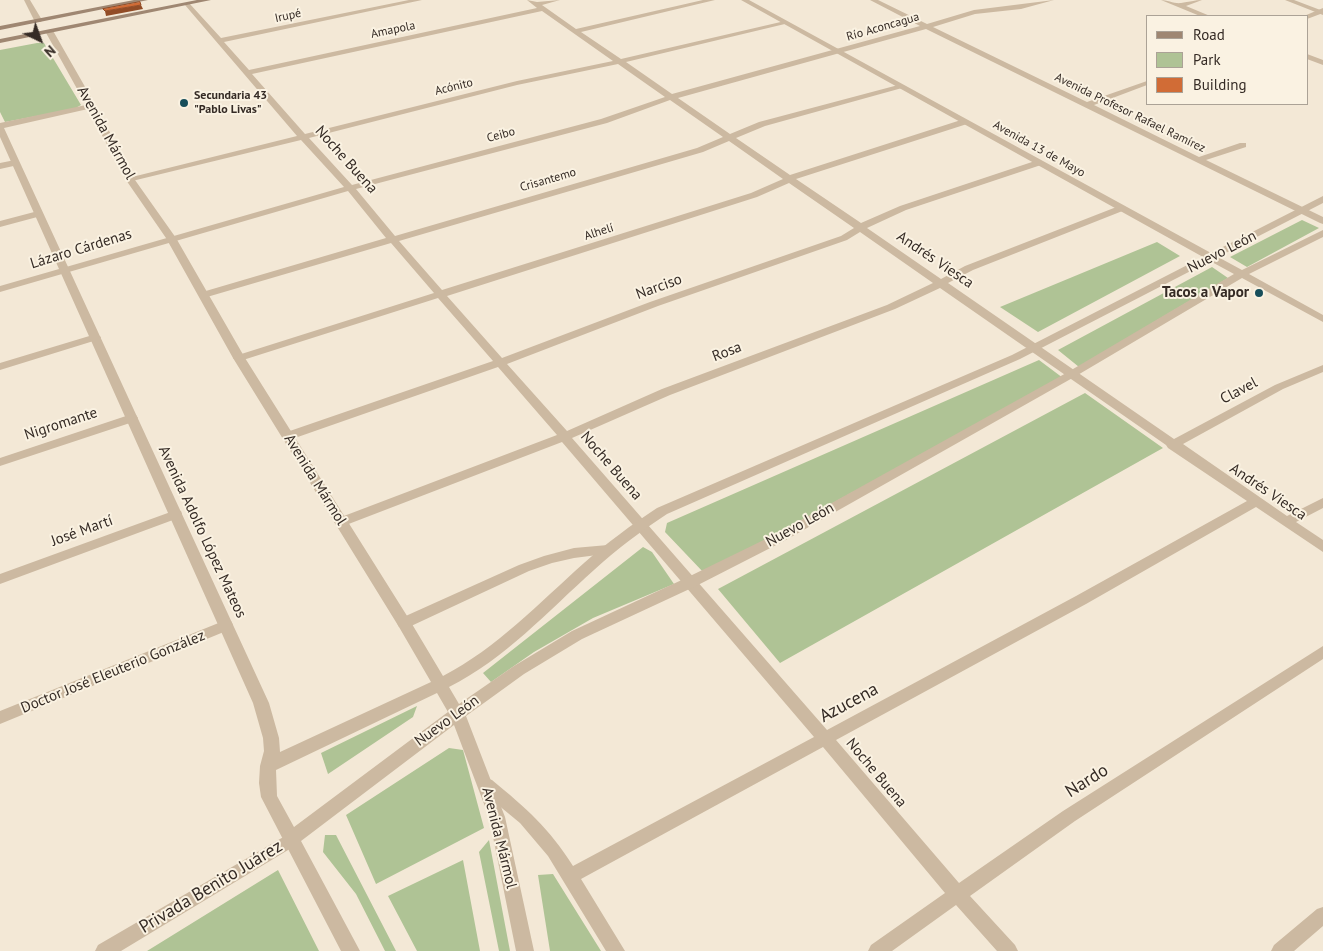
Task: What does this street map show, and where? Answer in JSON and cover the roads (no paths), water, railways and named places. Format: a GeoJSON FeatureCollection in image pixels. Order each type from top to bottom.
{"type":"FeatureCollection","features":[{"type":"Feature","properties":{"kind":"main road"},"geometry":{"type":"LineString","coordinates":[[0,28],[145,0]]}},
{"type":"Feature","properties":{"kind":"main road"},"geometry":{"type":"LineString","coordinates":[[0,41],[208,0]]}},
{"type":"Feature","properties":{"kind":"street"},"geometry":{"type":"LineString","coordinates":[[26,0],[38,20]]}},
{"type":"Feature","properties":{"kind":"street","name":"Irupé"},"geometry":{"type":"LineString","coordinates":[[219,41],[419,0]]}},
{"type":"Feature","properties":{"kind":"street","name":"Amapola"},"geometry":{"type":"LineString","coordinates":[[247,73],[557,0]]}},
{"type":"Feature","properties":{"kind":"street"},"geometry":{"type":"LineString","coordinates":[[575,31],[712,0]]}},
{"type":"Feature","properties":{"kind":"street","name":"Avenida 13 de Mayo"},"geometry":{"type":"LineString","coordinates":[[744,0],[1323,319]]}},
{"type":"Feature","properties":{"kind":"street","name":"Avenida Profesor Rafael Ramírez"},"geometry":{"type":"LineString","coordinates":[[873,0],[1323,221]]}},
{"type":"Feature","properties":{"kind":"street","name":"Río Aconcagua"},"geometry":{"type":"LineString","coordinates":[[837,52],[974,12],[1029,6],[1051,0]]}},
{"type":"Feature","properties":{"kind":"street"},"geometry":{"type":"LineString","coordinates":[[1164,0],[1203,15]]}},
{"type":"Feature","properties":{"kind":"street"},"geometry":{"type":"LineString","coordinates":[[1179,6],[1198,0]]}},
{"type":"Feature","properties":{"kind":"street"},"geometry":{"type":"LineString","coordinates":[[1288,0],[1322,10]]}},
{"type":"Feature","properties":{"kind":"street"},"geometry":{"type":"LineString","coordinates":[[1307,0],[1322,10]]}},
{"type":"Feature","properties":{"kind":"street","name":"Noche Buena"},"geometry":{"type":"LineString","coordinates":[[187,4],[350,188],[499,363],[826,738],[958,895],[1010,951]]}},
{"type":"Feature","properties":{"kind":"street"},"geometry":{"type":"LineString","coordinates":[[991,4],[999,8]]}},
{"type":"Feature","properties":{"kind":"street","name":"Andrés Viesca"},"geometry":{"type":"LineString","coordinates":[[536,5],[942,282],[1172,444],[1323,547]]}},
{"type":"Feature","properties":{"kind":"street"},"geometry":{"type":"LineString","coordinates":[[1308,17],[1322,10]]}},
{"type":"Feature","properties":{"kind":"street","name":"Acónito"},"geometry":{"type":"LineString","coordinates":[[131,180],[517,83],[784,23]]}},
{"type":"Feature","properties":{"kind":"street","name":"Avenida Mármol"},"geometry":{"type":"LineString","coordinates":[[50,31],[131,180],[171,238],[239,358],[404,624],[457,714],[486,785],[502,842],[524,951]]}},
{"type":"Feature","properties":{"kind":"street","name":"Ceibo"},"geometry":{"type":"LineString","coordinates":[[171,238],[638,111],[672,97],[837,52]]}},
{"type":"Feature","properties":{"kind":"street"},"geometry":{"type":"LineString","coordinates":[[1308,56],[1323,62]]}},
{"type":"Feature","properties":{"kind":"street"},"geometry":{"type":"LineString","coordinates":[[1087,105],[1146,83]]}},
{"type":"Feature","properties":{"kind":"street","name":"Crisantemo"},"geometry":{"type":"LineString","coordinates":[[203,296],[700,150],[762,124],[898,86]]}},
{"type":"Feature","properties":{"kind":"street"},"geometry":{"type":"LineString","coordinates":[[0,127],[92,106]]}},
{"type":"Feature","properties":{"kind":"street","name":"Alhelí"},"geometry":{"type":"LineString","coordinates":[[239,358],[754,195],[790,179],[964,122]]}},
{"type":"Feature","properties":{"kind":"street","name":"Avenida Adolfo López Mateos"},"geometry":{"type":"LineString","coordinates":[[0,127],[226,625],[266,720],[272,751],[268,766],[269,797],[351,951]]}},
{"type":"Feature","properties":{"kind":"street"},"geometry":{"type":"LineString","coordinates":[[1199,160],[1243,145]]}},
{"type":"Feature","properties":{"kind":"street"},"geometry":{"type":"LineString","coordinates":[[0,166],[15,163]]}},
{"type":"Feature","properties":{"kind":"street","name":"Narciso"},"geometry":{"type":"LineString","coordinates":[[288,436],[499,363],[654,304],[844,238],[903,208],[1038,163]]}},
{"type":"Feature","properties":{"kind":"street","name":"Nuevo León"},"geometry":{"type":"LineString","coordinates":[[268,766],[298,749],[441,685],[489,654],[640,524],[693,496],[1034,348],[1323,199]]}},
{"type":"Feature","properties":{"kind":"street","name":"Rosa"},"geometry":{"type":"LineString","coordinates":[[341,522],[564,438],[666,392],[915,298],[969,268],[1122,208]]}},
{"type":"Feature","properties":{"kind":"street"},"geometry":{"type":"LineString","coordinates":[[0,224],[38,214]]}},
{"type":"Feature","properties":{"kind":"street","name":"Nuevo León"},"geometry":{"type":"LineString","coordinates":[[292,839],[457,714],[519,670],[577,635],[691,582],[779,538],[1072,374],[1242,274],[1323,233]]}},
{"type":"Feature","properties":{"kind":"street","name":"Lázaro Cárdenas"},"geometry":{"type":"LineString","coordinates":[[0,289],[171,238]]}},
{"type":"Feature","properties":{"kind":"street"},"geometry":{"type":"LineString","coordinates":[[0,367],[96,337]]}},
{"type":"Feature","properties":{"kind":"street","name":"Clavel"},"geometry":{"type":"LineString","coordinates":[[1172,444],[1279,387],[1323,368]]}},
{"type":"Feature","properties":{"kind":"street","name":"Nigromante"},"geometry":{"type":"LineString","coordinates":[[0,462],[132,418]]}},
{"type":"Feature","properties":{"kind":"street","name":"Azucena"},"geometry":{"type":"LineString","coordinates":[[571,876],[1256,502]]}},
{"type":"Feature","properties":{"kind":"street"},"geometry":{"type":"LineString","coordinates":[[1285,522],[1323,502]]}},
{"type":"Feature","properties":{"kind":"street","name":"José Martí"},"geometry":{"type":"LineString","coordinates":[[0,579],[176,514]]}},
{"type":"Feature","properties":{"kind":"street"},"geometry":{"type":"LineString","coordinates":[[404,624],[524,568],[574,553],[608,550]]}},
{"type":"Feature","properties":{"kind":"street","name":"Doctor José Eleuterio González"},"geometry":{"type":"LineString","coordinates":[[0,718],[226,625]]}},
{"type":"Feature","properties":{"kind":"street","name":"Nardo"},"geometry":{"type":"LineString","coordinates":[[877,951],[1069,816],[1323,652]]}},
{"type":"Feature","properties":{"kind":"street"},"geometry":{"type":"LineString","coordinates":[[486,785],[526,818],[554,851],[616,951]]}},
{"type":"Feature","properties":{"kind":"street","name":"Privada Benito Juárez"},"geometry":{"type":"LineString","coordinates":[[104,951],[292,839]]}},
{"type":"Feature","properties":{"kind":"street"},"geometry":{"type":"LineString","coordinates":[[1280,951],[1323,915]]}},
{"type":"Feature","properties":{"kind":"place","name":"Secundaria 43 \"Pablo Livas\""},"geometry":{"type":"Point","coordinates":[184,103]}},
{"type":"Feature","properties":{"kind":"place","name":"Tacos a Vapor"},"geometry":{"type":"Point","coordinates":[1259,293]}}]}
